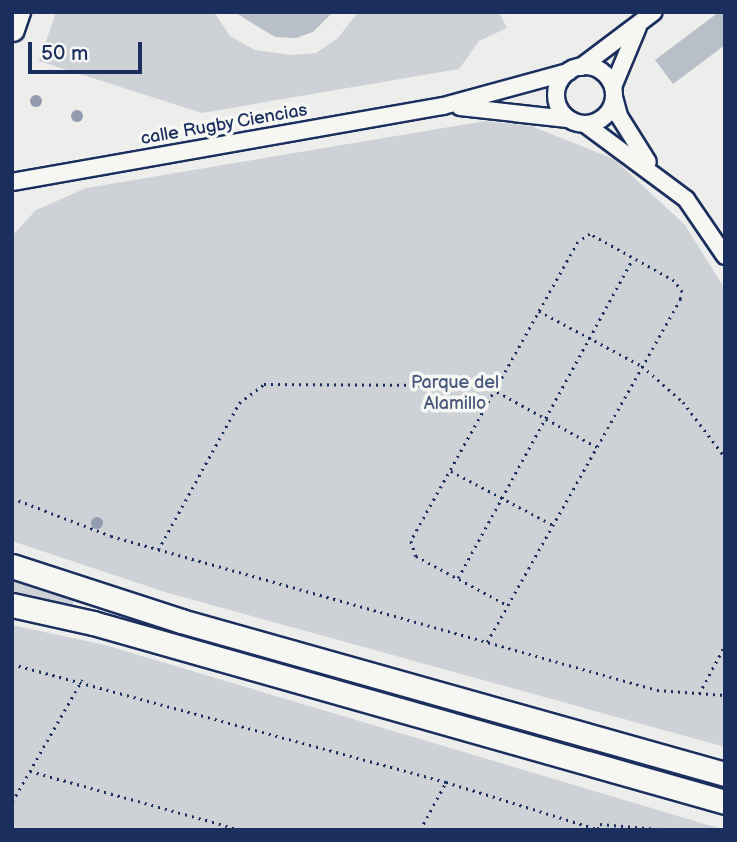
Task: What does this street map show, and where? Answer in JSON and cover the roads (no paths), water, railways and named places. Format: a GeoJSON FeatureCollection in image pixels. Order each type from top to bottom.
{"type":"FeatureCollection","features":[{"type":"Feature","properties":{"kind":"main road"},"geometry":{"type":"LineString","coordinates":[[12,29],[18,12]]}},
{"type":"Feature","properties":{"kind":"main road"},"geometry":{"type":"LineString","coordinates":[[12,554],[126,593],[354,657],[403,680]]}},
{"type":"Feature","properties":{"kind":"main road"},"geometry":{"type":"LineString","coordinates":[[12,566],[181,621],[403,680],[725,774]]}},
{"type":"Feature","properties":{"kind":"main road"},"geometry":{"type":"LineString","coordinates":[[12,605],[93,623],[725,803]]}},
{"type":"Feature","properties":{"kind":"street"},"geometry":{"type":"LineString","coordinates":[[443,106],[574,69],[654,12]]}},
{"type":"Feature","properties":{"kind":"street"},"geometry":{"type":"LineString","coordinates":[[585,124],[608,113],[613,92],[641,22]]}},
{"type":"Feature","properties":{"kind":"street"},"geometry":{"type":"LineString","coordinates":[[574,69],[604,74],[613,92],[619,116],[656,172]]}},
{"type":"Feature","properties":{"kind":"street"},"geometry":{"type":"LineString","coordinates":[[567,118],[556,95],[574,69]]}},
{"type":"Feature","properties":{"kind":"street"},"geometry":{"type":"LineString","coordinates":[[443,106],[567,118],[585,124],[656,172],[686,199],[725,256]]}},
{"type":"Feature","properties":{"kind":"street","name":"calle Rugby Ciencias"},"geometry":{"type":"LineString","coordinates":[[12,182],[443,106]]}},
{"type":"Feature","properties":{"kind":"park label","name":"Parque del Alamillo"},"geometry":{"type":"Point","coordinates":[455,394]}}]}
